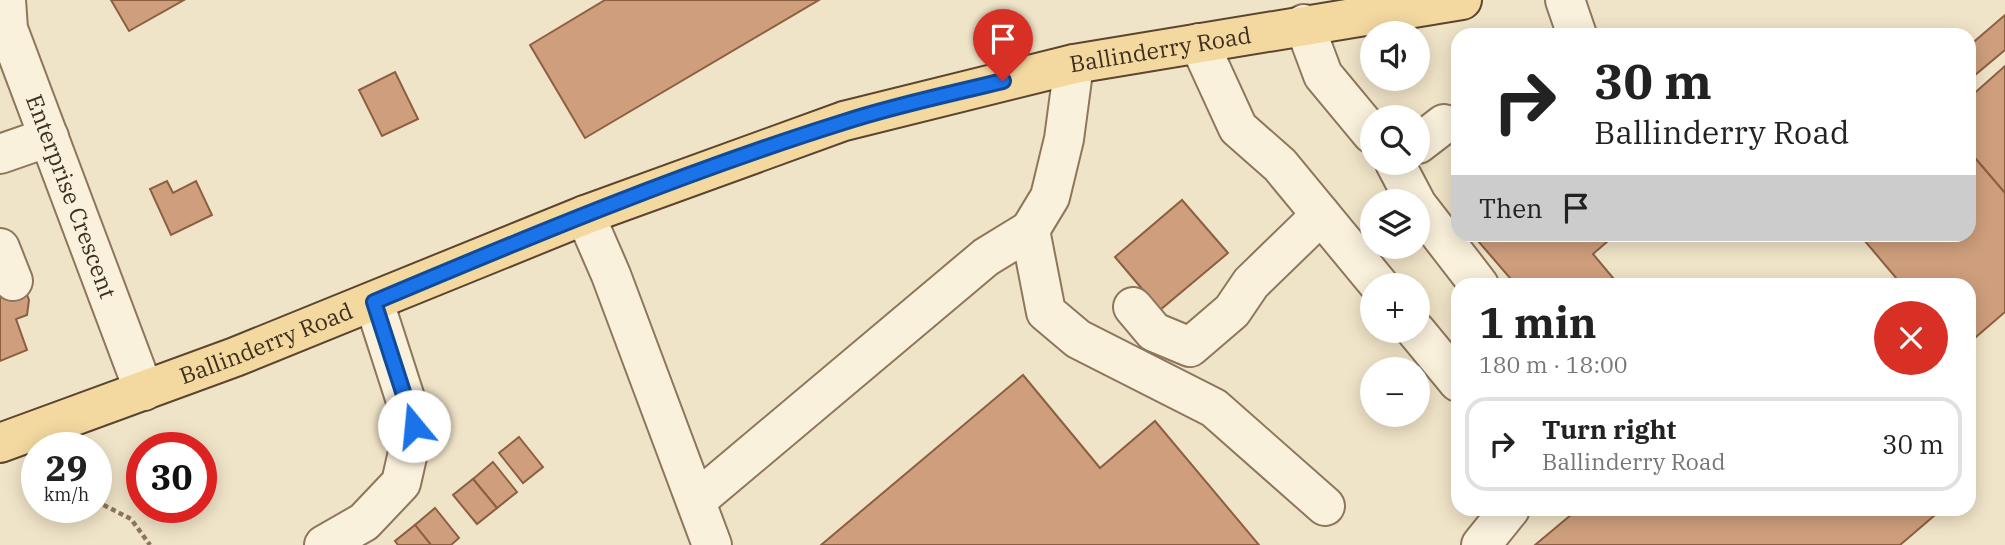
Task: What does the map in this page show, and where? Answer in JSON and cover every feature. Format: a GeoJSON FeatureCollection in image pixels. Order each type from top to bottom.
{"type":"FeatureCollection","features":[{"type":"Feature","properties":{"kind":"main road","name":"Ballinderry Road"},"geometry":{"type":"LineString","coordinates":[[0,443],[144,391],[374,302],[585,215],[844,121],[1074,64],[1462,0]]}},
{"type":"Feature","properties":{"kind":"street","name":"Enterprise Crescent"},"geometry":{"type":"LineString","coordinates":[[6,0],[8,29],[144,391]]}},
{"type":"Feature","properties":{"kind":"street"},"geometry":{"type":"LineString","coordinates":[[1566,0],[1572,28]]}},
{"type":"Feature","properties":{"kind":"street"},"geometry":{"type":"LineString","coordinates":[[1304,24],[1323,75],[1360,120]]}},
{"type":"Feature","properties":{"kind":"street"},"geometry":{"type":"LineString","coordinates":[[1199,43],[1238,128],[1280,165],[1368,273]]}},
{"type":"Feature","properties":{"kind":"street"},"geometry":{"type":"LineString","coordinates":[[697,500],[986,257],[1030,230],[1051,197],[1064,139],[1074,64]]}},
{"type":"Feature","properties":{"kind":"street"},"geometry":{"type":"LineString","coordinates":[[0,155],[49,137]]}},
{"type":"Feature","properties":{"kind":"street"},"geometry":{"type":"LineString","coordinates":[[585,215],[697,500],[712,545]]}},
{"type":"Feature","properties":{"kind":"street"},"geometry":{"type":"LineString","coordinates":[[1133,307],[1154,332],[1190,347],[1232,311],[1251,283],[1321,215]]}},
{"type":"Feature","properties":{"kind":"street"},"geometry":{"type":"LineString","coordinates":[[1430,222],[1474,278]]}},
{"type":"Feature","properties":{"kind":"street"},"geometry":{"type":"LineString","coordinates":[[1030,230],[1046,312],[1077,339],[1214,408],[1325,506]]}},
{"type":"Feature","properties":{"kind":"street"},"geometry":{"type":"LineString","coordinates":[[324,545],[364,522],[401,483],[414,426],[374,302]]}},
{"type":"Feature","properties":{"kind":"street"},"geometry":{"type":"LineString","coordinates":[[1426,343],[1451,374]]}},
{"type":"Feature","properties":{"kind":"street"},"geometry":{"type":"LineString","coordinates":[[1480,545],[1504,516]]}},
{"type":"Feature","properties":{"kind":"path"},"geometry":{"type":"LineString","coordinates":[[112,509],[131,519],[150,545]]}},
{"type":"Feature","properties":{"kind":"building"},"geometry":{"type":"Polygon","coordinates":[[[111,0],[184,0],[129,31],[111,0]]]}},
{"type":"Feature","properties":{"kind":"building"},"geometry":{"type":"Polygon","coordinates":[[[605,0],[819,0],[585,138],[530,45],[605,0]]]}},
{"type":"Feature","properties":{"kind":"building"},"geometry":{"type":"Polygon","coordinates":[[[2005,15],[2005,50],[1976,74],[1976,40],[2005,15]]]}},
{"type":"Feature","properties":{"kind":"building"},"geometry":{"type":"Polygon","coordinates":[[[2005,66],[2005,193],[1976,159],[1976,92],[2005,66]]]}},
{"type":"Feature","properties":{"kind":"building"},"geometry":{"type":"Polygon","coordinates":[[[395,72],[418,119],[382,136],[359,90],[395,72]]]}},
{"type":"Feature","properties":{"kind":"building"},"geometry":{"type":"Polygon","coordinates":[[[1976,159],[2005,193],[2005,312],[1976,337],[1976,278],[1896,278],[1866,242],[1976,242],[1976,159]]]}},
{"type":"Feature","properties":{"kind":"building"},"geometry":{"type":"Polygon","coordinates":[[[167,181],[173,193],[196,181],[212,215],[171,235],[150,189],[167,181]]]}},
{"type":"Feature","properties":{"kind":"building"},"geometry":{"type":"Polygon","coordinates":[[[1182,200],[1228,253],[1160,310],[1115,257],[1182,200]]]}},
{"type":"Feature","properties":{"kind":"building"},"geometry":{"type":"Polygon","coordinates":[[[1479,242],[1607,242],[1593,254],[1613,278],[1510,278],[1479,242]]]}},
{"type":"Feature","properties":{"kind":"building"},"geometry":{"type":"Polygon","coordinates":[[[0,266],[24,286],[29,300],[27,315],[16,319],[27,350],[0,361],[0,266]]]}},
{"type":"Feature","properties":{"kind":"building"},"geometry":{"type":"Polygon","coordinates":[[[1023,375],[1100,468],[1155,421],[1259,545],[821,545],[1023,375]]]}},
{"type":"Feature","properties":{"kind":"building"},"geometry":{"type":"Polygon","coordinates":[[[519,437],[543,467],[523,483],[499,453],[519,437]]]}},
{"type":"Feature","properties":{"kind":"building"},"geometry":{"type":"Polygon","coordinates":[[[493,462],[517,492],[497,508],[473,479],[493,462]]]}},
{"type":"Feature","properties":{"kind":"building"},"geometry":{"type":"Polygon","coordinates":[[[473,479],[497,508],[477,524],[453,495],[473,479]]]}},
{"type":"Feature","properties":{"kind":"building"},"geometry":{"type":"Polygon","coordinates":[[[435,508],[459,538],[451,545],[431,545],[415,525],[435,508]]]}},
{"type":"Feature","properties":{"kind":"building"},"geometry":{"type":"Polygon","coordinates":[[[1570,516],[1934,516],[1900,545],[1535,545],[1570,516]]]}},
{"type":"Feature","properties":{"kind":"building"},"geometry":{"type":"Polygon","coordinates":[[[415,525],[431,545],[398,545],[395,541],[415,525]]]}},
{"type":"Feature","properties":{"kind":"route"},"geometry":{"type":"LineString","coordinates":[[414,426],[374,302],[585,215],[844,121],[1003,81]]}}]}
